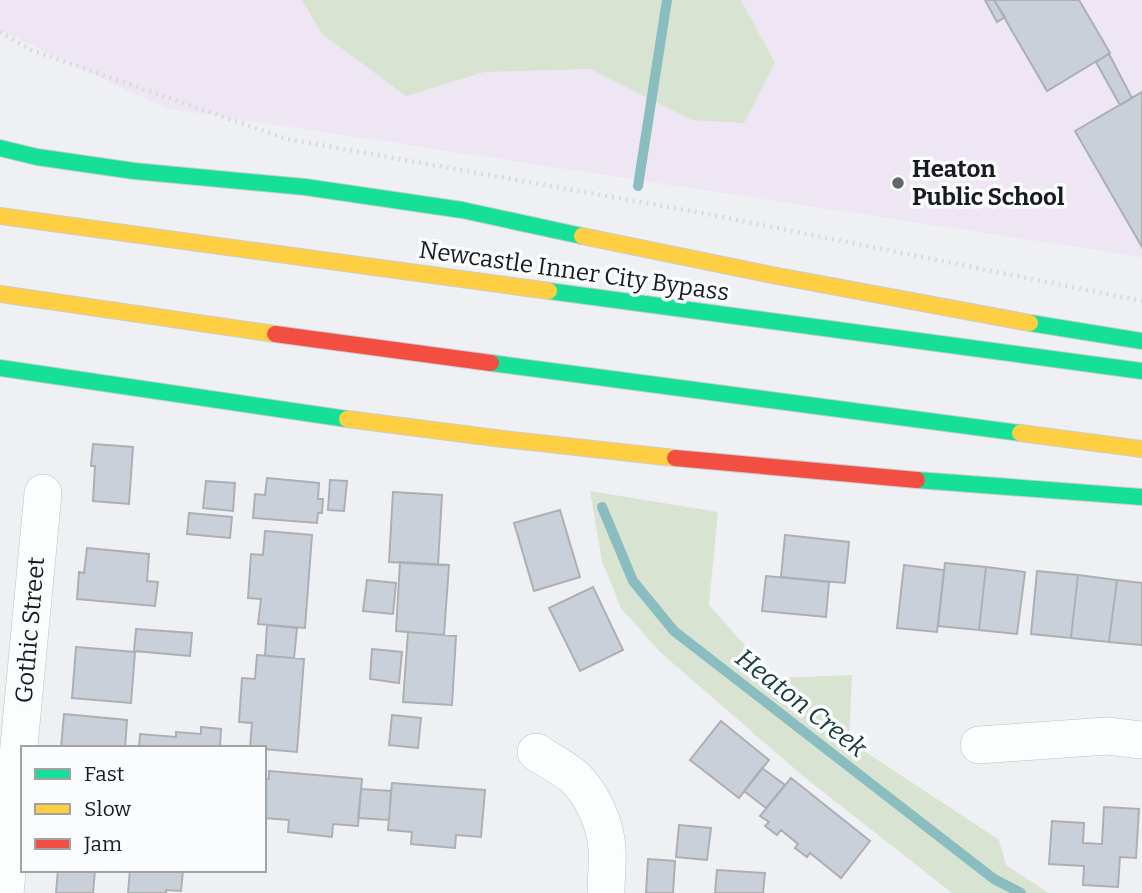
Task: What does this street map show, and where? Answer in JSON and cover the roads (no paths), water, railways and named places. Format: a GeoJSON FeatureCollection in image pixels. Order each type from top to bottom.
{"type":"FeatureCollection","features":[{"type":"Feature","properties":{"kind":"highway"},"geometry":{"type":"LineString","coordinates":[[0,148],[37,157],[134,171],[305,187],[462,210],[772,275],[1006,319],[1142,341]]}},
{"type":"Feature","properties":{"kind":"highway","name":"Newcastle Inner City Bypass"},"geometry":{"type":"LineString","coordinates":[[0,216],[1142,371]]}},
{"type":"Feature","properties":{"kind":"highway"},"geometry":{"type":"LineString","coordinates":[[0,294],[348,344],[1142,449]]}},
{"type":"Feature","properties":{"kind":"highway"},"geometry":{"type":"LineString","coordinates":[[0,368],[280,410],[501,439],[700,461],[1142,497]]}},
{"type":"Feature","properties":{"kind":"street","name":"Gothic Street"},"geometry":{"type":"LineString","coordinates":[[5,893],[43,493]]}},
{"type":"Feature","properties":{"kind":"street"},"geometry":{"type":"LineString","coordinates":[[979,745],[1107,736],[1142,740]]}},
{"type":"Feature","properties":{"kind":"street"},"geometry":{"type":"LineString","coordinates":[[536,752],[579,782],[601,821],[607,846],[606,893]]}},
{"type":"Feature","properties":{"kind":"waterway","name":"Heaton Creek"},"geometry":{"type":"LineString","coordinates":[[638,186],[667,0]]}},
{"type":"Feature","properties":{"kind":"waterway","name":"Heaton Creek"},"geometry":{"type":"LineString","coordinates":[[602,507],[633,581],[674,631],[994,879],[1021,893]]}},
{"type":"Feature","properties":{"kind":"place","name":"Heaton Public School"},"geometry":{"type":"Point","coordinates":[898,183]}}]}
